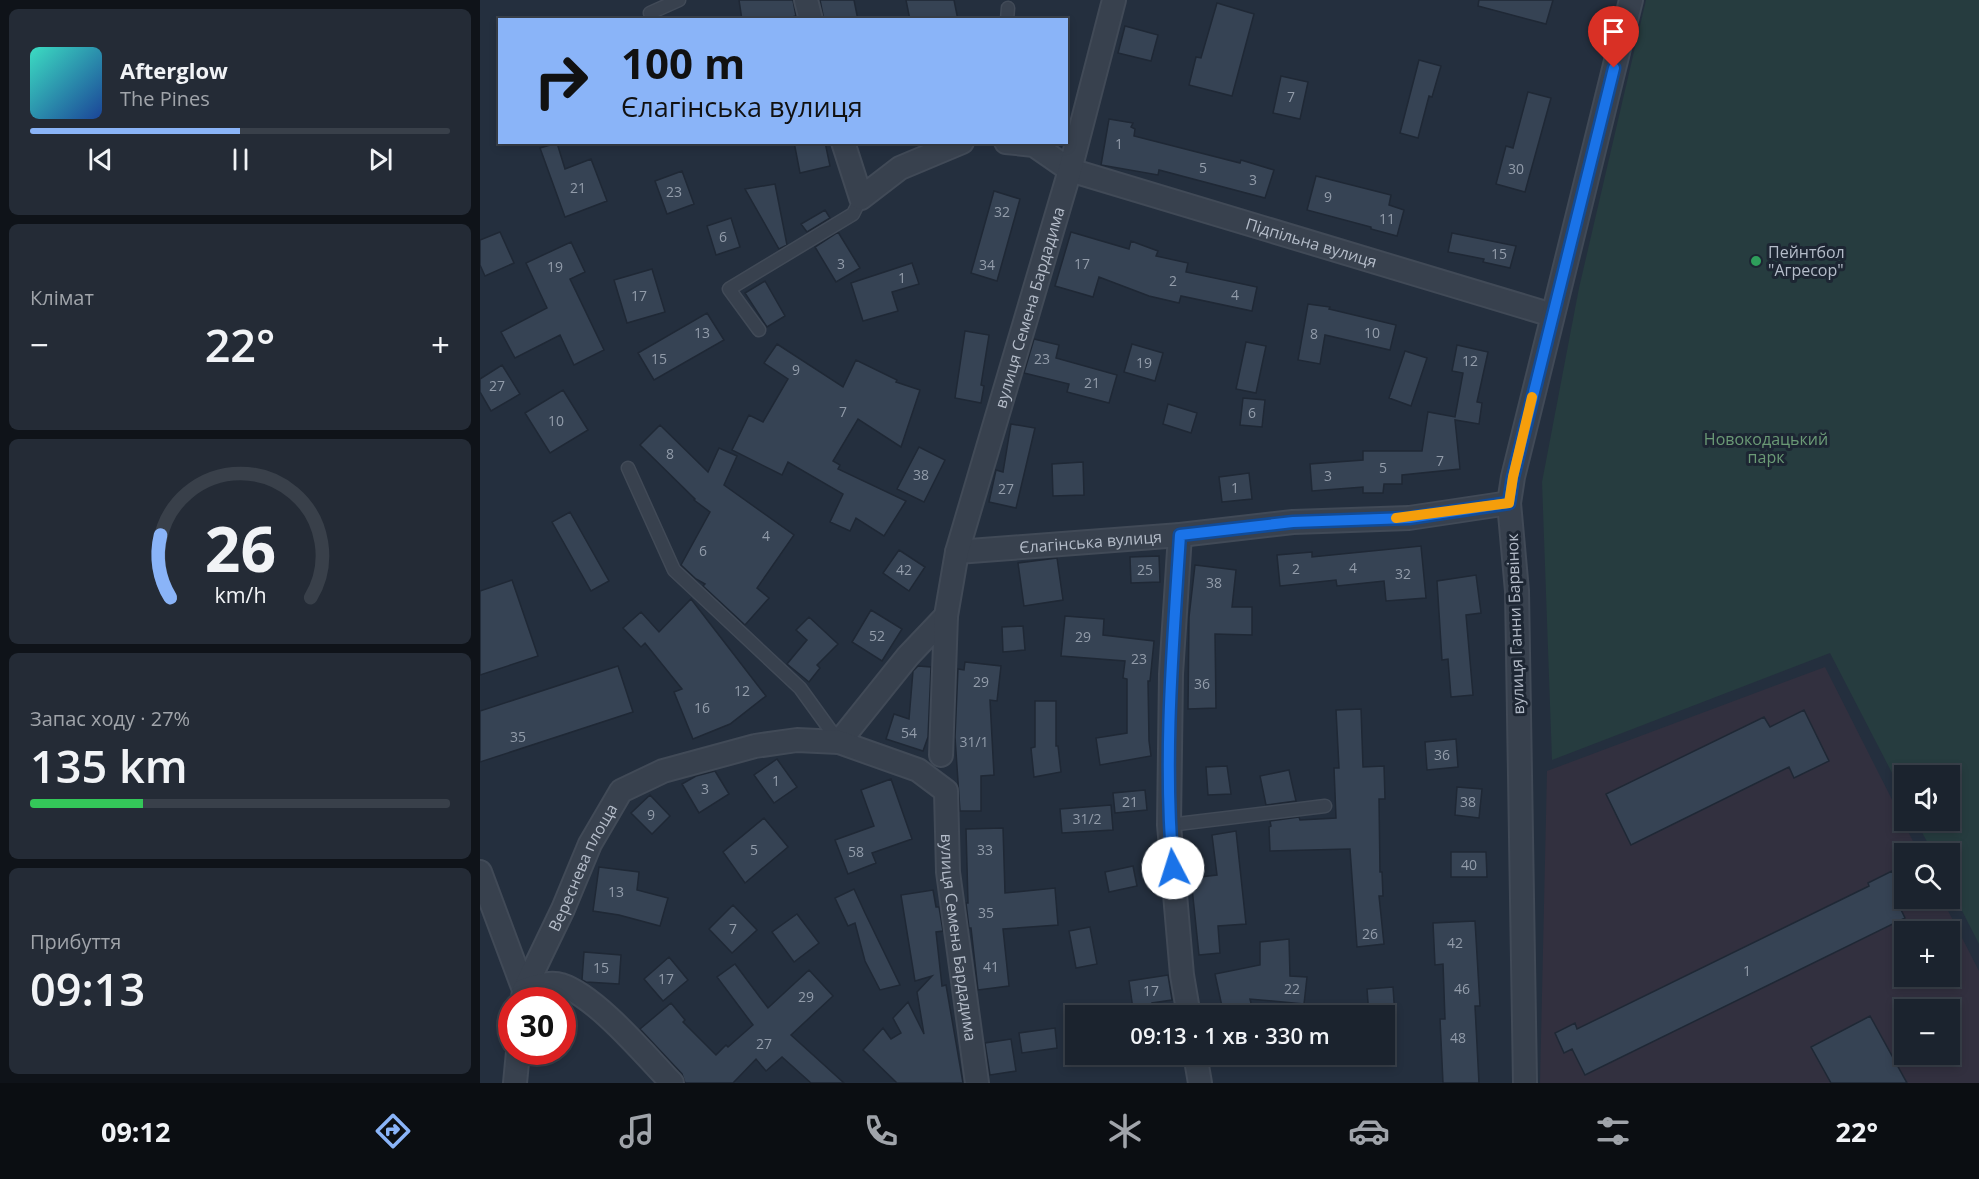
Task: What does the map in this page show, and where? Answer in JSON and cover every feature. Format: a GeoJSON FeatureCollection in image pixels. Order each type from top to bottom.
{"type":"FeatureCollection","features":[{"type":"Feature","properties":{"kind":"street"},"geometry":{"type":"LineString","coordinates":[[806,0],[810,18]]}},
{"type":"Feature","properties":{"kind":"street","name":"вулиця Семена Бардадима"},"geometry":{"type":"LineString","coordinates":[[941,754],[946,616],[957,552],[1070,170],[1114,0]]}},
{"type":"Feature","properties":{"kind":"street","name":"вулиця Ганни Барвінок"},"geometry":{"type":"LineString","coordinates":[[1525,1083],[1517,591],[1509,503],[1513,477],[1552,315],[1631,0]]}},
{"type":"Feature","properties":{"kind":"street"},"geometry":{"type":"LineString","coordinates":[[844,144],[861,198],[900,168],[957,144]]}},
{"type":"Feature","properties":{"kind":"street","name":"Підпільна вулиця"},"geometry":{"type":"LineString","coordinates":[[1025,144],[1034,145],[1070,170],[1552,315]]}},
{"type":"Feature","properties":{"kind":"street","name":"Єлагінська вулиця"},"geometry":{"type":"LineString","coordinates":[[957,552],[1180,535],[1293,522],[1409,518],[1509,503]]}},
{"type":"Feature","properties":{"kind":"street"},"geometry":{"type":"LineString","coordinates":[[1180,535],[1171,674],[1169,825],[1182,975],[1187,1005]]}},
{"type":"Feature","properties":{"kind":"street"},"geometry":{"type":"LineString","coordinates":[[839,742],[908,656],[946,616]]}},
{"type":"Feature","properties":{"kind":"street","name":"Вереснева площа"},"geometry":{"type":"LineString","coordinates":[[527,987],[563,909],[590,843],[621,791],[663,771],[755,746],[797,740],[839,742],[918,770],[946,791]]}},
{"type":"Feature","properties":{"kind":"street","name":"вулиця Семена Бардадима"},"geometry":{"type":"LineString","coordinates":[[946,791],[948,872],[977,1083]]}},
{"type":"Feature","properties":{"kind":"street"},"geometry":{"type":"LineString","coordinates":[[480,872],[520,987]]}},
{"type":"Feature","properties":{"kind":"street"},"geometry":{"type":"LineString","coordinates":[[538,987],[559,984],[564,987]]}},
{"type":"Feature","properties":{"kind":"street"},"geometry":{"type":"LineString","coordinates":[[576,994],[595,1005],[672,1083]]}},
{"type":"Feature","properties":{"kind":"street"},"geometry":{"type":"LineString","coordinates":[[515,1083],[517,1065]]}},
{"type":"Feature","properties":{"kind":"street"},"geometry":{"type":"LineString","coordinates":[[1198,1065],[1200,1083]]}},
{"type":"Feature","properties":{"kind":"lane"},"geometry":{"type":"LineString","coordinates":[[650,13],[679,0]]}},
{"type":"Feature","properties":{"kind":"lane"},"geometry":{"type":"LineString","coordinates":[[759,330],[729,289],[853,214],[861,198]]}},
{"type":"Feature","properties":{"kind":"lane"},"geometry":{"type":"LineString","coordinates":[[628,468],[674,570],[800,688],[839,742]]}},
{"type":"Feature","properties":{"kind":"lane"},"geometry":{"type":"LineString","coordinates":[[1169,825],[1324,806]]}},
{"type":"Feature","properties":{"kind":"shaded area"},"geometry":{"type":"Polygon","coordinates":[[[1825,667],[1894,804],[1894,831],[1908,831],[1914,843],[1894,843],[1894,909],[1947,909],[1953,921],[1894,921],[1894,987],[1960,987],[1960,934],[1979,971],[1979,1083],[1540,1083],[1547,771],[1825,667]]]}},
{"type":"Feature","properties":{"kind":"green space","name":"Новокодацький парк"},"geometry":{"type":"Polygon","coordinates":[[[1646,0],[1979,0],[1979,944],[1960,907],[1960,843],[1928,843],[1921,831],[1960,831],[1960,765],[1894,765],[1894,777],[1830,653],[1552,760],[1542,482],[1579,288],[1646,0]]]}},
{"type":"Feature","properties":{"kind":"building"},"geometry":{"type":"Polygon","coordinates":[[[739,0],[793,0],[796,16],[742,18],[739,0]]]}},
{"type":"Feature","properties":{"kind":"building"},"geometry":{"type":"Polygon","coordinates":[[[820,0],[854,0],[858,18],[824,18],[820,0]]]}},
{"type":"Feature","properties":{"kind":"building"},"geometry":{"type":"Polygon","coordinates":[[[906,0],[954,0],[958,18],[910,18],[906,0]]]}},
{"type":"Feature","properties":{"kind":"building"},"geometry":{"type":"Polygon","coordinates":[[[1479,0],[1553,0],[1546,24],[1478,6],[1479,0]]]}},
{"type":"Feature","properties":{"kind":"building"},"geometry":{"type":"Polygon","coordinates":[[[1217,3],[1254,14],[1232,96],[1189,85],[1196,57],[1201,58],[1217,3]]]}},
{"type":"Feature","properties":{"kind":"building"},"geometry":{"type":"Polygon","coordinates":[[[1125,26],[1158,35],[1151,61],[1118,53],[1125,26]]]}},
{"type":"Feature","properties":{"kind":"building"},"geometry":{"type":"Polygon","coordinates":[[[1419,60],[1441,66],[1432,97],[1429,96],[1418,138],[1400,133],[1419,60]]]}},
{"type":"Feature","properties":{"kind":"building"},"geometry":{"type":"Polygon","coordinates":[[[1281,76],[1308,82],[1300,119],[1273,113],[1281,76]]]}},
{"type":"Feature","properties":{"kind":"building"},"geometry":{"type":"Polygon","coordinates":[[[1528,92],[1551,98],[1525,192],[1496,184],[1506,146],[1513,148],[1528,92]]]}},
{"type":"Feature","properties":{"kind":"building"},"geometry":{"type":"Polygon","coordinates":[[[1109,119],[1133,123],[1131,127],[1135,129],[1134,136],[1240,163],[1241,160],[1274,170],[1265,198],[1159,170],[1158,175],[1101,165],[1109,119]]]}},
{"type":"Feature","properties":{"kind":"building"},"geometry":{"type":"Polygon","coordinates":[[[557,144],[565,169],[591,159],[607,201],[565,217],[540,148],[557,144]]]}},
{"type":"Feature","properties":{"kind":"building"},"geometry":{"type":"Polygon","coordinates":[[[794,144],[825,144],[830,166],[800,173],[794,144]]]}},
{"type":"Feature","properties":{"kind":"building"},"geometry":{"type":"Polygon","coordinates":[[[682,171],[694,204],[667,214],[655,181],[682,171]]]}},
{"type":"Feature","properties":{"kind":"building"},"geometry":{"type":"Polygon","coordinates":[[[1316,176],[1391,195],[1389,205],[1404,210],[1397,236],[1307,210],[1316,176]]]}},
{"type":"Feature","properties":{"kind":"building"},"geometry":{"type":"Polygon","coordinates":[[[775,184],[787,245],[779,249],[745,189],[775,184]]]}},
{"type":"Feature","properties":{"kind":"building"},"geometry":{"type":"Polygon","coordinates":[[[994,191],[1020,199],[997,281],[971,273],[994,191]]]}},
{"type":"Feature","properties":{"kind":"building"},"geometry":{"type":"Polygon","coordinates":[[[825,210],[830,218],[807,232],[801,224],[825,210]]]}},
{"type":"Feature","properties":{"kind":"building"},"geometry":{"type":"Polygon","coordinates":[[[731,218],[740,247],[716,255],[707,226],[731,218]]]}},
{"type":"Feature","properties":{"kind":"building"},"geometry":{"type":"Polygon","coordinates":[[[500,232],[514,263],[485,276],[480,265],[480,240],[500,232]]]}},
{"type":"Feature","properties":{"kind":"building"},"geometry":{"type":"Polygon","coordinates":[[[838,232],[860,268],[836,282],[815,247],[838,232]]]}},
{"type":"Feature","properties":{"kind":"building"},"geometry":{"type":"Polygon","coordinates":[[[1071,232],[1129,249],[1131,241],[1158,251],[1156,256],[1188,263],[1186,272],[1257,287],[1252,311],[1181,296],[1179,303],[1149,296],[1099,277],[1093,297],[1055,286],[1071,232]]]}},
{"type":"Feature","properties":{"kind":"building"},"geometry":{"type":"Polygon","coordinates":[[[1452,233],[1516,246],[1510,268],[1483,262],[1484,259],[1448,252],[1452,233]]]}},
{"type":"Feature","properties":{"kind":"building"},"geometry":{"type":"Polygon","coordinates":[[[571,242],[585,272],[570,279],[604,350],[574,365],[560,335],[515,358],[501,332],[547,308],[526,263],[571,242]]]}},
{"type":"Feature","properties":{"kind":"building"},"geometry":{"type":"Polygon","coordinates":[[[912,263],[919,284],[892,292],[898,311],[863,321],[851,283],[912,263]]]}},
{"type":"Feature","properties":{"kind":"building"},"geometry":{"type":"Polygon","coordinates":[[[652,269],[665,312],[627,323],[614,280],[652,269]]]}},
{"type":"Feature","properties":{"kind":"building"},"geometry":{"type":"Polygon","coordinates":[[[765,281],[785,316],[767,327],[745,293],[765,281]]]}},
{"type":"Feature","properties":{"kind":"building"},"geometry":{"type":"Polygon","coordinates":[[[1308,304],[1330,307],[1329,309],[1396,325],[1390,350],[1325,335],[1320,364],[1298,360],[1308,304]]]}},
{"type":"Feature","properties":{"kind":"building"},"geometry":{"type":"Polygon","coordinates":[[[707,313],[724,340],[654,380],[638,353],[707,313]]]}},
{"type":"Feature","properties":{"kind":"building"},"geometry":{"type":"Polygon","coordinates":[[[965,331],[989,335],[981,385],[984,386],[981,403],[955,398],[965,331]]]}},
{"type":"Feature","properties":{"kind":"building"},"geometry":{"type":"Polygon","coordinates":[[[1034,339],[1059,345],[1056,358],[1117,375],[1109,403],[1067,392],[1069,384],[1024,373],[1034,339]]]}},
{"type":"Feature","properties":{"kind":"building"},"geometry":{"type":"Polygon","coordinates":[[[1246,342],[1266,346],[1256,393],[1236,389],[1246,342]]]}},
{"type":"Feature","properties":{"kind":"building"},"geometry":{"type":"Polygon","coordinates":[[[777,344],[843,387],[856,360],[897,380],[896,382],[920,390],[901,447],[858,419],[833,461],[840,465],[838,469],[906,501],[884,536],[856,518],[850,531],[830,522],[843,494],[788,462],[782,475],[732,450],[749,415],[763,422],[788,379],[764,363],[777,344]]]}},
{"type":"Feature","properties":{"kind":"building"},"geometry":{"type":"Polygon","coordinates":[[[1132,344],[1163,353],[1155,381],[1124,372],[1132,344]]]}},
{"type":"Feature","properties":{"kind":"building"},"geometry":{"type":"Polygon","coordinates":[[[1457,345],[1488,352],[1477,402],[1482,403],[1479,424],[1455,420],[1460,469],[1402,475],[1402,484],[1384,484],[1383,493],[1363,493],[1363,487],[1312,491],[1310,464],[1363,460],[1363,451],[1422,451],[1428,412],[1455,417],[1463,373],[1452,371],[1457,345]]]}},
{"type":"Feature","properties":{"kind":"building"},"geometry":{"type":"Polygon","coordinates":[[[1405,351],[1427,358],[1411,406],[1389,398],[1405,351]]]}},
{"type":"Feature","properties":{"kind":"building"},"geometry":{"type":"Polygon","coordinates":[[[502,365],[520,394],[491,411],[480,392],[480,379],[502,365]]]}},
{"type":"Feature","properties":{"kind":"building"},"geometry":{"type":"Polygon","coordinates":[[[563,390],[588,430],[550,453],[525,413],[563,390]]]}},
{"type":"Feature","properties":{"kind":"building"},"geometry":{"type":"Polygon","coordinates":[[[1243,398],[1265,400],[1262,427],[1240,425],[1243,398]]]}},
{"type":"Feature","properties":{"kind":"building"},"geometry":{"type":"Polygon","coordinates":[[[1168,404],[1197,413],[1191,433],[1163,424],[1168,404]]]}},
{"type":"Feature","properties":{"kind":"building"},"geometry":{"type":"Polygon","coordinates":[[[1011,424],[1035,428],[1016,508],[989,502],[996,470],[1003,472],[1011,424]]]}},
{"type":"Feature","properties":{"kind":"building"},"geometry":{"type":"Polygon","coordinates":[[[660,425],[708,472],[719,448],[737,456],[724,485],[794,535],[757,588],[769,598],[745,625],[703,586],[705,584],[681,565],[710,512],[694,500],[640,445],[660,425]]]}},
{"type":"Feature","properties":{"kind":"building"},"geometry":{"type":"Polygon","coordinates":[[[919,447],[945,460],[924,502],[897,489],[919,447]]]}},
{"type":"Feature","properties":{"kind":"building"},"geometry":{"type":"Polygon","coordinates":[[[1083,462],[1084,495],[1053,496],[1052,464],[1083,462]]]}},
{"type":"Feature","properties":{"kind":"building"},"geometry":{"type":"Polygon","coordinates":[[[1249,473],[1252,499],[1222,502],[1219,477],[1249,473]]]}},
{"type":"Feature","properties":{"kind":"building"},"geometry":{"type":"Polygon","coordinates":[[[570,512],[609,581],[591,591],[552,522],[570,512]]]}},
{"type":"Feature","properties":{"kind":"building"},"geometry":{"type":"Polygon","coordinates":[[[1421,546],[1426,598],[1386,601],[1384,581],[1337,586],[1336,580],[1280,586],[1277,555],[1312,552],[1312,557],[1421,546]]]}},
{"type":"Feature","properties":{"kind":"building"},"geometry":{"type":"Polygon","coordinates":[[[899,550],[925,567],[909,591],[883,573],[899,550]]]}},
{"type":"Feature","properties":{"kind":"building"},"geometry":{"type":"Polygon","coordinates":[[[1159,556],[1160,582],[1131,583],[1130,557],[1159,556]]]}},
{"type":"Feature","properties":{"kind":"building"},"geometry":{"type":"Polygon","coordinates":[[[1057,558],[1063,600],[1024,606],[1018,563],[1057,558]]]}},
{"type":"Feature","properties":{"kind":"building"},"geometry":{"type":"Polygon","coordinates":[[[1195,565],[1236,570],[1232,607],[1252,607],[1252,635],[1215,634],[1216,708],[1188,709],[1189,617],[1195,565]]]}},
{"type":"Feature","properties":{"kind":"building"},"geometry":{"type":"Polygon","coordinates":[[[1476,575],[1481,613],[1466,615],[1473,695],[1451,697],[1448,659],[1442,660],[1437,581],[1476,575]]]}},
{"type":"Feature","properties":{"kind":"building"},"geometry":{"type":"Polygon","coordinates":[[[512,580],[538,656],[480,675],[480,591],[512,580]]]}},
{"type":"Feature","properties":{"kind":"building"},"geometry":{"type":"Polygon","coordinates":[[[691,599],[766,696],[730,724],[693,739],[674,692],[682,689],[645,643],[641,647],[623,628],[641,612],[659,632],[691,599]]]}},
{"type":"Feature","properties":{"kind":"building"},"geometry":{"type":"Polygon","coordinates":[[[871,610],[902,629],[882,661],[852,642],[871,610]]]}},
{"type":"Feature","properties":{"kind":"building"},"geometry":{"type":"Polygon","coordinates":[[[1065,616],[1104,619],[1103,635],[1154,641],[1150,681],[1148,681],[1151,756],[1100,765],[1096,738],[1127,733],[1127,679],[1123,678],[1125,661],[1061,656],[1065,616]]]}},
{"type":"Feature","properties":{"kind":"building"},"geometry":{"type":"Polygon","coordinates":[[[809,617],[838,644],[817,665],[820,668],[809,682],[787,664],[807,640],[796,630],[809,617]]]}},
{"type":"Feature","properties":{"kind":"building"},"geometry":{"type":"Polygon","coordinates":[[[1023,626],[1025,650],[1003,652],[1002,627],[1023,626]]]}},
{"type":"Feature","properties":{"kind":"building"},"geometry":{"type":"Polygon","coordinates":[[[965,662],[1001,666],[997,701],[990,700],[994,775],[981,776],[981,811],[960,811],[955,737],[958,669],[964,670],[965,662]]]}},
{"type":"Feature","properties":{"kind":"building"},"geometry":{"type":"Polygon","coordinates":[[[618,666],[633,712],[480,762],[480,711],[618,666]]]}},
{"type":"Feature","properties":{"kind":"building"},"geometry":{"type":"Polygon","coordinates":[[[918,666],[931,667],[928,737],[923,751],[886,739],[894,714],[909,719],[913,671],[918,666]]]}},
{"type":"Feature","properties":{"kind":"building"},"geometry":{"type":"Polygon","coordinates":[[[1035,701],[1056,701],[1056,746],[1058,746],[1061,772],[1034,777],[1031,748],[1035,747],[1035,701]]]}},
{"type":"Feature","properties":{"kind":"building"},"geometry":{"type":"Polygon","coordinates":[[[1361,709],[1363,767],[1384,766],[1385,799],[1379,799],[1380,872],[1382,872],[1383,896],[1379,896],[1384,944],[1357,947],[1350,849],[1270,851],[1269,827],[1271,826],[1270,821],[1299,817],[1300,820],[1336,818],[1334,768],[1339,768],[1336,710],[1361,709]]]}},
{"type":"Feature","properties":{"kind":"building"},"geometry":{"type":"Polygon","coordinates":[[[1804,710],[1829,761],[1794,778],[1789,767],[1631,845],[1606,794],[1764,717],[1770,727],[1804,710]]]}},
{"type":"Feature","properties":{"kind":"building"},"geometry":{"type":"Polygon","coordinates":[[[1456,739],[1458,767],[1427,770],[1425,742],[1456,739]]]}},
{"type":"Feature","properties":{"kind":"building"},"geometry":{"type":"Polygon","coordinates":[[[777,759],[797,787],[774,803],[754,775],[777,759]]]}},
{"type":"Feature","properties":{"kind":"building"},"geometry":{"type":"Polygon","coordinates":[[[1227,766],[1231,794],[1208,795],[1206,767],[1227,766]]]}},
{"type":"Feature","properties":{"kind":"building"},"geometry":{"type":"Polygon","coordinates":[[[1289,770],[1296,801],[1266,805],[1260,776],[1289,770]]]}},
{"type":"Feature","properties":{"kind":"building"},"geometry":{"type":"Polygon","coordinates":[[[715,771],[729,794],[699,813],[682,784],[696,776],[715,771]]]}},
{"type":"Feature","properties":{"kind":"building"},"geometry":{"type":"Polygon","coordinates":[[[891,779],[912,839],[872,853],[876,863],[848,874],[835,840],[874,826],[861,790],[891,779]]]}},
{"type":"Feature","properties":{"kind":"building"},"geometry":{"type":"Polygon","coordinates":[[[1457,787],[1482,789],[1479,818],[1455,815],[1457,787]]]}},
{"type":"Feature","properties":{"kind":"building"},"geometry":{"type":"Polygon","coordinates":[[[1145,790],[1147,810],[1115,813],[1113,793],[1145,790]]]}},
{"type":"Feature","properties":{"kind":"building"},"geometry":{"type":"Polygon","coordinates":[[[650,795],[670,816],[652,834],[631,813],[650,795]]]}},
{"type":"Feature","properties":{"kind":"building"},"geometry":{"type":"Polygon","coordinates":[[[1111,805],[1113,830],[1062,833],[1060,809],[1111,805]]]}},
{"type":"Feature","properties":{"kind":"building"},"geometry":{"type":"Polygon","coordinates":[[[764,818],[788,847],[745,883],[723,852],[764,818]]]}},
{"type":"Feature","properties":{"kind":"building"},"geometry":{"type":"Polygon","coordinates":[[[1003,828],[1005,893],[1055,888],[1058,925],[1003,929],[1009,986],[978,990],[966,903],[968,903],[966,829],[1003,828]]]}},
{"type":"Feature","properties":{"kind":"building"},"geometry":{"type":"Polygon","coordinates":[[[1236,831],[1246,924],[1218,926],[1220,953],[1199,955],[1191,878],[1217,875],[1212,835],[1236,831]]]}},
{"type":"Feature","properties":{"kind":"building"},"geometry":{"type":"Polygon","coordinates":[[[1451,852],[1486,852],[1487,877],[1451,877],[1451,852]]]}},
{"type":"Feature","properties":{"kind":"building"},"geometry":{"type":"Polygon","coordinates":[[[1133,866],[1137,886],[1109,892],[1105,872],[1133,866]]]}},
{"type":"Feature","properties":{"kind":"building"},"geometry":{"type":"Polygon","coordinates":[[[599,867],[639,872],[637,890],[668,898],[660,926],[593,911],[599,867]]]}},
{"type":"Feature","properties":{"kind":"building"},"geometry":{"type":"Polygon","coordinates":[[[1892,871],[1894,909],[1901,909],[1905,918],[1894,921],[1894,923],[1585,1075],[1572,1049],[1564,1053],[1555,1033],[1575,1023],[1577,1029],[1869,886],[1868,883],[1892,871]]]}},
{"type":"Feature","properties":{"kind":"building"},"geometry":{"type":"Polygon","coordinates":[[[854,889],[900,985],[880,990],[865,961],[855,923],[848,926],[835,898],[854,889]]]}},
{"type":"Feature","properties":{"kind":"building"},"geometry":{"type":"Polygon","coordinates":[[[933,890],[936,907],[939,907],[943,931],[936,932],[942,986],[946,985],[963,1083],[897,1083],[863,1050],[883,1028],[891,1039],[901,1033],[893,1018],[908,1002],[924,1034],[917,992],[932,976],[915,981],[901,895],[933,890]]]}},
{"type":"Feature","properties":{"kind":"building"},"geometry":{"type":"Polygon","coordinates":[[[733,905],[757,930],[732,953],[709,929],[733,905]]]}},
{"type":"Feature","properties":{"kind":"building"},"geometry":{"type":"Polygon","coordinates":[[[797,914],[819,943],[794,962],[772,932],[797,914]]]}},
{"type":"Feature","properties":{"kind":"building"},"geometry":{"type":"Polygon","coordinates":[[[1475,921],[1480,1006],[1475,1006],[1479,1083],[1443,1083],[1440,1019],[1445,1019],[1443,964],[1435,965],[1433,923],[1475,921]]]}},
{"type":"Feature","properties":{"kind":"building"},"geometry":{"type":"Polygon","coordinates":[[[1090,927],[1097,964],[1076,968],[1069,931],[1090,927]]]}},
{"type":"Feature","properties":{"kind":"building"},"geometry":{"type":"Polygon","coordinates":[[[1289,939],[1290,976],[1307,977],[1304,1004],[1250,999],[1251,1005],[1222,1005],[1215,974],[1260,965],[1260,942],[1289,939]]]}},
{"type":"Feature","properties":{"kind":"building"},"geometry":{"type":"Polygon","coordinates":[[[584,952],[621,955],[619,984],[582,980],[584,952]]]}},
{"type":"Feature","properties":{"kind":"building"},"geometry":{"type":"Polygon","coordinates":[[[669,957],[688,980],[663,1001],[644,979],[669,957]]]}},
{"type":"Feature","properties":{"kind":"building"},"geometry":{"type":"Polygon","coordinates":[[[735,964],[768,1008],[809,970],[833,996],[791,1035],[844,1083],[811,1083],[782,1057],[766,1071],[756,1059],[733,1083],[685,1083],[682,1074],[640,1029],[671,1003],[685,1020],[683,1022],[716,1055],[726,1045],[728,1047],[753,1025],[717,977],[735,964]]]}},
{"type":"Feature","properties":{"kind":"building"},"geometry":{"type":"Polygon","coordinates":[[[1168,975],[1172,1000],[1152,1003],[1152,1005],[1132,1005],[1129,981],[1168,975]]]}},
{"type":"Feature","properties":{"kind":"building"},"geometry":{"type":"Polygon","coordinates":[[[1393,987],[1394,1005],[1368,1005],[1367,989],[1393,987]]]}},
{"type":"Feature","properties":{"kind":"building"},"geometry":{"type":"Polygon","coordinates":[[[1870,1016],[1894,1059],[1894,1065],[1897,1065],[1907,1083],[1831,1083],[1811,1047],[1870,1016]]]}},
{"type":"Feature","properties":{"kind":"building"},"geometry":{"type":"Polygon","coordinates":[[[1055,1028],[1057,1048],[1022,1053],[1019,1033],[1055,1028]]]}},
{"type":"Feature","properties":{"kind":"building"},"geometry":{"type":"Polygon","coordinates":[[[1011,1039],[1016,1071],[990,1075],[985,1043],[1011,1039]]]}},
{"type":"Feature","properties":{"kind":"slow traffic"},"geometry":{"type":"LineString","coordinates":[[1396,518],[1509,503],[1532,397]]}},
{"type":"Feature","properties":{"kind":"place","name":"Пейнтбол \"Агресор\""},"geometry":{"type":"Point","coordinates":[1756,261]}},
{"type":"Feature","properties":{"kind":"route"},"geometry":{"type":"LineString","coordinates":[[1173,868],[1169,825],[1171,674],[1180,535],[1293,522],[1409,518],[1509,503],[1513,477],[1552,315],[1614,68]]}}]}
